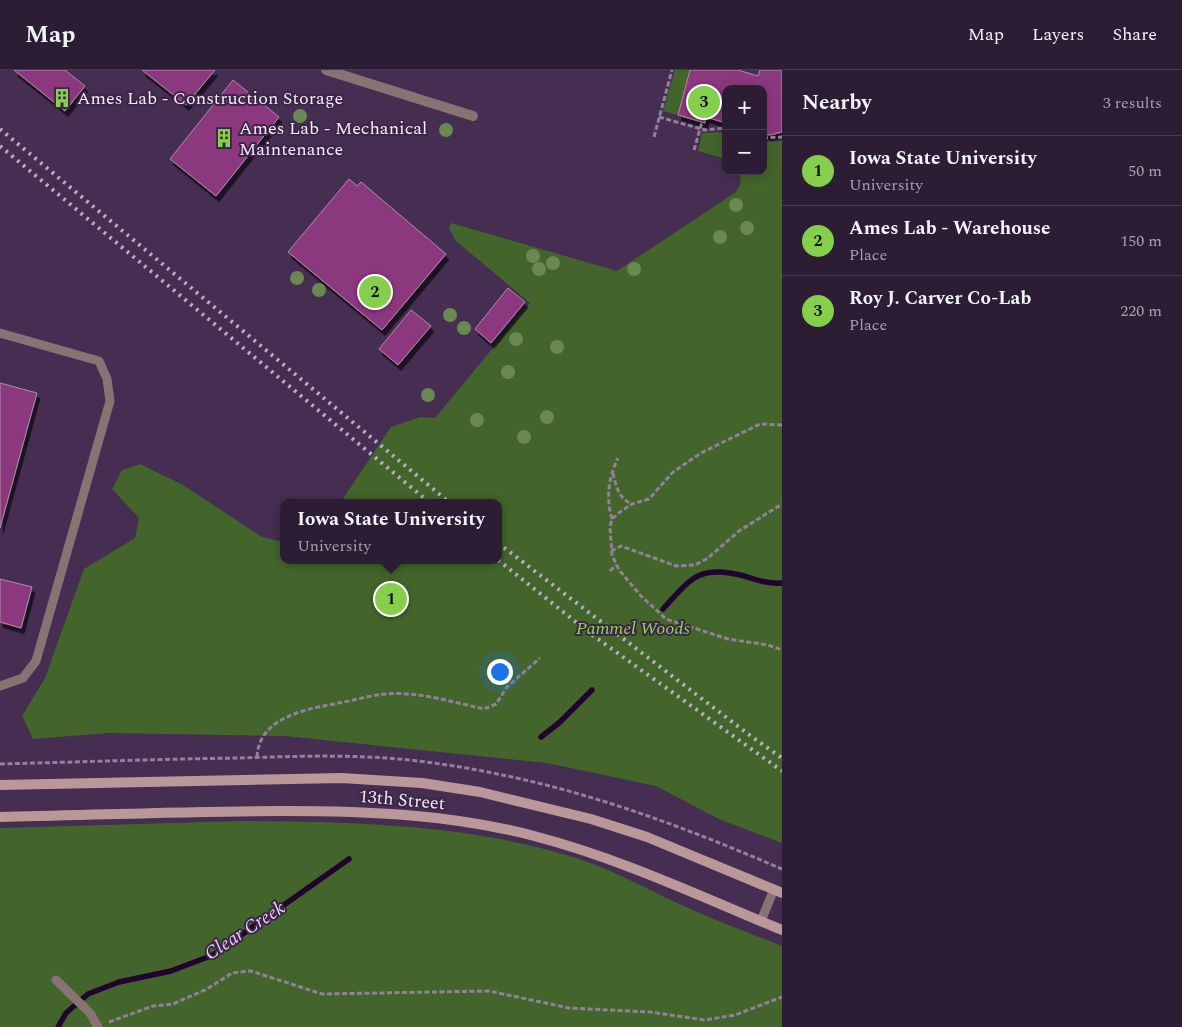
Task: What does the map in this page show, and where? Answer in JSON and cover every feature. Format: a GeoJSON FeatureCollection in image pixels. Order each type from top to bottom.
{"type":"FeatureCollection","features":[{"type":"Feature","properties":{"kind":"main road","name":"13th Street"},"geometry":{"type":"LineString","coordinates":[[0,785],[332,778],[422,783],[490,794],[591,819],[647,837],[778,891]]}},
{"type":"Feature","properties":{"kind":"main road","name":"13th Street"},"geometry":{"type":"LineString","coordinates":[[0,818],[245,811],[342,811],[419,815],[533,836],[588,852],[782,930]]}},
{"type":"Feature","properties":{"kind":"street"},"geometry":{"type":"LineString","coordinates":[[326,70],[473,116]]}},
{"type":"Feature","properties":{"kind":"lane"},"geometry":{"type":"LineString","coordinates":[[0,333],[99,360],[107,379],[110,401],[36,661],[23,678],[0,686]]}},
{"type":"Feature","properties":{"kind":"lane"},"geometry":{"type":"LineString","coordinates":[[761,921],[778,891]]}},
{"type":"Feature","properties":{"kind":"lane"},"geometry":{"type":"LineString","coordinates":[[56,980],[90,1013],[98,1027]]}},
{"type":"Feature","properties":{"kind":"path"},"geometry":{"type":"LineString","coordinates":[[654,137],[672,70]]}},
{"type":"Feature","properties":{"kind":"path"},"geometry":{"type":"LineString","coordinates":[[659,117],[700,128],[722,128]]}},
{"type":"Feature","properties":{"kind":"path"},"geometry":{"type":"LineString","coordinates":[[694,150],[702,122]]}},
{"type":"Feature","properties":{"kind":"path"},"geometry":{"type":"LineString","coordinates":[[767,138],[782,137]]}},
{"type":"Feature","properties":{"kind":"path"},"geometry":{"type":"LineString","coordinates":[[612,519],[632,504],[649,499],[673,472],[701,453],[760,424],[782,425]]}},
{"type":"Feature","properties":{"kind":"path"},"geometry":{"type":"LineString","coordinates":[[618,458],[612,470],[608,502],[612,519],[610,527],[611,550],[616,565],[641,596],[666,618],[728,639],[768,645],[782,650]]}},
{"type":"Feature","properties":{"kind":"path"},"geometry":{"type":"LineString","coordinates":[[612,470],[618,493],[624,501],[632,504]]}},
{"type":"Feature","properties":{"kind":"path"},"geometry":{"type":"LineString","coordinates":[[611,550],[622,546],[676,566],[695,565],[708,558],[745,527],[782,504]]}},
{"type":"Feature","properties":{"kind":"path"},"geometry":{"type":"LineString","coordinates":[[610,571],[616,565]]}},
{"type":"Feature","properties":{"kind":"path"},"geometry":{"type":"LineString","coordinates":[[257,757],[258,744],[273,725],[298,712],[385,693],[430,697],[484,709],[491,708],[508,687],[540,658]]}},
{"type":"Feature","properties":{"kind":"path"},"geometry":{"type":"LineString","coordinates":[[107,1023],[153,1006],[172,1004],[207,989],[232,973],[251,971],[322,994],[489,991],[569,1008],[650,1012],[704,1020],[735,1015],[782,997]]}},
{"type":"Feature","properties":{"kind":"shaded area"},"geometry":{"type":"Polygon","coordinates":[[[0,70],[782,70],[782,1027],[0,1027],[0,70]]]}},
{"type":"Feature","properties":{"kind":"green space"},"geometry":{"type":"Polygon","coordinates":[[[675,70],[690,70],[678,115],[663,111],[675,70]]]}},
{"type":"Feature","properties":{"kind":"green space"},"geometry":{"type":"Polygon","coordinates":[[[722,132],[722,158],[698,151],[702,133],[722,132]]]}},
{"type":"Feature","properties":{"kind":"green space","name":"Pammel Woods"},"geometry":{"type":"Polygon","coordinates":[[[782,141],[782,843],[719,819],[656,786],[547,763],[285,736],[108,733],[33,739],[22,716],[45,678],[84,569],[135,538],[139,518],[112,489],[122,470],[140,464],[183,485],[262,537],[280,541],[280,564],[502,564],[502,499],[343,499],[391,427],[420,417],[435,418],[530,303],[456,241],[449,228],[451,223],[617,271],[736,192],[741,182],[740,175],[767,175],[767,142],[782,141]]]}},
{"type":"Feature","properties":{"kind":"green space"},"geometry":{"type":"Polygon","coordinates":[[[243,821],[368,824],[451,831],[533,846],[587,862],[613,872],[677,903],[782,946],[782,1027],[0,1027],[0,828],[243,821]]]}},
{"type":"Feature","properties":{"kind":"building","name":"Ames Lab - Construction Storage"},"geometry":{"type":"Polygon","coordinates":[[[14,70],[65,70],[85,86],[65,111],[14,70]]]}},
{"type":"Feature","properties":{"kind":"building"},"geometry":{"type":"Polygon","coordinates":[[[142,70],[215,70],[186,105],[142,70]]]}},
{"type":"Feature","properties":{"kind":"building"},"geometry":{"type":"Polygon","coordinates":[[[690,70],[738,70],[758,76],[760,70],[782,70],[782,132],[767,135],[767,85],[722,85],[722,122],[706,117],[705,123],[678,115],[690,70]]]}},
{"type":"Feature","properties":{"kind":"building","name":"Ames Lab - Mechanical Maintenance"},"geometry":{"type":"Polygon","coordinates":[[[233,80],[279,117],[216,196],[170,159],[233,80]]]}},
{"type":"Feature","properties":{"kind":"building"},"geometry":{"type":"Polygon","coordinates":[[[349,179],[357,186],[361,182],[446,254],[382,330],[288,252],[349,179]]]}},
{"type":"Feature","properties":{"kind":"building"},"geometry":{"type":"Polygon","coordinates":[[[508,288],[525,302],[491,343],[475,329],[508,288]]]}},
{"type":"Feature","properties":{"kind":"building"},"geometry":{"type":"Polygon","coordinates":[[[411,310],[431,326],[398,365],[379,349],[411,310]]]}},
{"type":"Feature","properties":{"kind":"building"},"geometry":{"type":"Polygon","coordinates":[[[0,383],[37,393],[0,528],[0,383]]]}},
{"type":"Feature","properties":{"kind":"building"},"geometry":{"type":"Polygon","coordinates":[[[0,579],[32,587],[21,628],[0,622],[0,579]]]}},
{"type":"Feature","properties":{"kind":"waterway","name":"Clear Creek"},"geometry":{"type":"LineString","coordinates":[[663,609],[689,582],[706,573],[729,573],[767,582],[782,583]]}},
{"type":"Feature","properties":{"kind":"waterway","name":"Clear Creek"},"geometry":{"type":"LineString","coordinates":[[541,737],[560,722],[592,690]]}},
{"type":"Feature","properties":{"kind":"waterway","name":"Clear Creek"},"geometry":{"type":"LineString","coordinates":[[58,1027],[66,1013],[88,994],[119,982],[171,971],[213,955],[349,859]]}},
{"type":"Feature","properties":{"kind":"railway"},"geometry":{"type":"LineString","coordinates":[[0,129],[445,499]]}},
{"type":"Feature","properties":{"kind":"railway"},"geometry":{"type":"LineString","coordinates":[[0,146],[425,499]]}},
{"type":"Feature","properties":{"kind":"railway"},"geometry":{"type":"LineString","coordinates":[[502,546],[782,758]]}},
{"type":"Feature","properties":{"kind":"railway"},"geometry":{"type":"LineString","coordinates":[[502,563],[591,634],[782,771]]}},
{"type":"Feature","properties":{"kind":"place","name":"Ames Lab - Construction Storage"},"geometry":{"type":"Point","coordinates":[62,98]}},
{"type":"Feature","properties":{"kind":"place","name":"Roy J. Carver Co-Lab"},"geometry":{"type":"Point","coordinates":[704,102]}},
{"type":"Feature","properties":{"kind":"place","name":"Ames Lab - Mechanical Maintenance"},"geometry":{"type":"Point","coordinates":[224,138]}},
{"type":"Feature","properties":{"kind":"place","name":"Ames Lab - Warehouse"},"geometry":{"type":"Point","coordinates":[375,292]}},
{"type":"Feature","properties":{"kind":"place","name":"Iowa State University"},"geometry":{"type":"Point","coordinates":[391,599]}}]}
